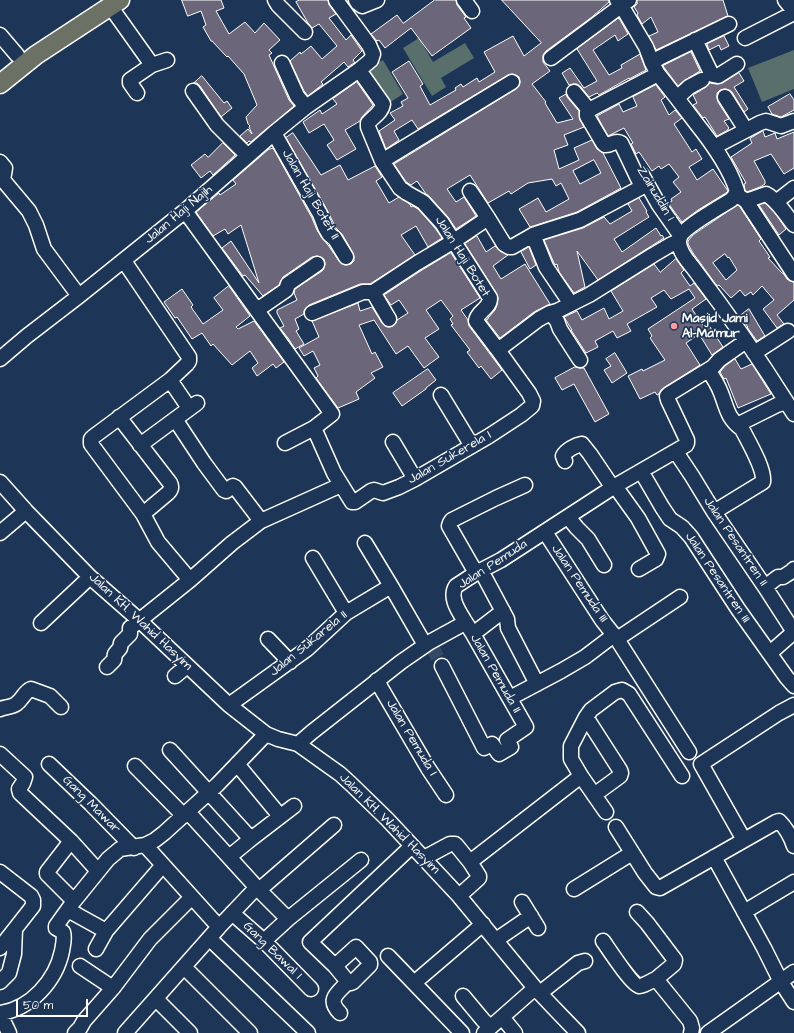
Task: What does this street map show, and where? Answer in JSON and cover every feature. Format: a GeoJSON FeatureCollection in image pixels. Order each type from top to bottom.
{"type":"FeatureCollection","features":[{"type":"Feature","properties":{"kind":"main road"},"geometry":{"type":"LineString","coordinates":[[0,68],[17,55],[110,2]]}},
{"type":"Feature","properties":{"kind":"main road"},"geometry":{"type":"LineString","coordinates":[[0,84],[110,2]]}},
{"type":"Feature","properties":{"kind":"street"},"geometry":{"type":"LineString","coordinates":[[275,0],[278,5],[305,32]]}},
{"type":"Feature","properties":{"kind":"street","name":"Jalan Haji Najih"},"geometry":{"type":"LineString","coordinates":[[0,359],[27,336],[80,296],[185,212],[274,133],[371,60],[373,54],[372,50],[336,0]]}},
{"type":"Feature","properties":{"kind":"street"},"geometry":{"type":"LineString","coordinates":[[356,0],[362,6],[377,0]]}},
{"type":"Feature","properties":{"kind":"street"},"geometry":{"type":"LineString","coordinates":[[745,38],[794,12],[785,0]]}},
{"type":"Feature","properties":{"kind":"street"},"geometry":{"type":"LineString","coordinates":[[110,2],[152,65]]}},
{"type":"Feature","properties":{"kind":"street"},"geometry":{"type":"LineString","coordinates":[[551,58],[622,2],[646,47],[655,68],[714,147],[735,183],[737,191],[794,274]]}},
{"type":"Feature","properties":{"kind":"street"},"geometry":{"type":"LineString","coordinates":[[574,92],[589,110],[655,68],[659,58],[729,24]]}},
{"type":"Feature","properties":{"kind":"street"},"geometry":{"type":"LineString","coordinates":[[0,36],[17,55]]}},
{"type":"Feature","properties":{"kind":"street"},"geometry":{"type":"LineString","coordinates":[[694,40],[713,75],[718,76],[738,64]]}},
{"type":"Feature","properties":{"kind":"street"},"geometry":{"type":"LineString","coordinates":[[137,93],[130,83],[130,80],[152,65],[167,60]]}},
{"type":"Feature","properties":{"kind":"street"},"geometry":{"type":"LineString","coordinates":[[282,63],[297,96],[306,108]]}},
{"type":"Feature","properties":{"kind":"street","name":"Jalan Haji Botet"},"geometry":{"type":"LineString","coordinates":[[359,70],[382,104],[380,112],[368,123],[368,127],[382,161],[400,188],[423,202],[442,223],[490,298],[489,304],[478,315],[476,321],[498,350]]}},
{"type":"Feature","properties":{"kind":"street"},"geometry":{"type":"LineString","coordinates":[[677,98],[689,87],[702,80]]}},
{"type":"Feature","properties":{"kind":"street"},"geometry":{"type":"LineString","coordinates":[[382,161],[512,82]]}},
{"type":"Feature","properties":{"kind":"street"},"geometry":{"type":"LineString","coordinates":[[193,91],[217,125],[248,156]]}},
{"type":"Feature","properties":{"kind":"street"},"geometry":{"type":"LineString","coordinates":[[725,97],[746,130]]}},
{"type":"Feature","properties":{"kind":"street","name":"Zainuddin 1"},"geometry":{"type":"LineString","coordinates":[[533,235],[580,220],[642,187],[621,143],[616,141],[606,145],[603,143],[587,116],[587,112],[589,110]]}},
{"type":"Feature","properties":{"kind":"street"},"geometry":{"type":"LineString","coordinates":[[714,147],[766,121],[781,126],[794,121]]}},
{"type":"Feature","properties":{"kind":"street","name":"Jalan Haji Botet II"},"geometry":{"type":"LineString","coordinates":[[274,133],[320,214],[329,234],[335,239],[346,257]]}},
{"type":"Feature","properties":{"kind":"street","name":"Zainuddin 1"},"geometry":{"type":"LineString","coordinates":[[627,156],[632,156],[634,158],[659,205],[679,238],[681,251],[746,341],[794,414]]}},
{"type":"Feature","properties":{"kind":"street"},"geometry":{"type":"LineString","coordinates":[[2,165],[3,180],[29,211],[36,225],[44,249],[80,296]]}},
{"type":"Feature","properties":{"kind":"street"},"geometry":{"type":"LineString","coordinates":[[776,202],[794,188]]}},
{"type":"Feature","properties":{"kind":"street"},"geometry":{"type":"LineString","coordinates":[[470,191],[504,244],[512,247],[533,235],[546,267],[571,304]]}},
{"type":"Feature","properties":{"kind":"street"},"geometry":{"type":"LineString","coordinates":[[498,350],[539,319],[589,296],[664,248],[679,238],[697,221],[731,200],[741,197],[766,194],[776,202],[794,225]]}},
{"type":"Feature","properties":{"kind":"street"},"geometry":{"type":"LineString","coordinates":[[185,212],[332,414],[314,428],[285,443]]}},
{"type":"Feature","properties":{"kind":"street"},"geometry":{"type":"LineString","coordinates":[[312,313],[363,292],[373,292],[488,218]]}},
{"type":"Feature","properties":{"kind":"street"},"geometry":{"type":"LineString","coordinates":[[124,261],[189,360],[187,364],[170,380],[93,437],[90,442],[143,514],[158,542],[190,580]]}},
{"type":"Feature","properties":{"kind":"street"},"geometry":{"type":"LineString","coordinates":[[257,310],[286,290],[288,284],[317,264]]}},
{"type":"Feature","properties":{"kind":"street"},"geometry":{"type":"LineString","coordinates":[[373,292],[389,320]]}},
{"type":"Feature","properties":{"kind":"street"},"geometry":{"type":"LineString","coordinates":[[550,313],[557,320],[560,329],[580,360]]}},
{"type":"Feature","properties":{"kind":"street"},"geometry":{"type":"LineString","coordinates":[[754,353],[788,331]]}},
{"type":"Feature","properties":{"kind":"street"},"geometry":{"type":"LineString","coordinates":[[676,452],[688,443],[668,396],[669,394],[710,368],[746,341]]}},
{"type":"Feature","properties":{"kind":"street","name":"Jalan Sukerela I"},"geometry":{"type":"LineString","coordinates":[[341,485],[352,502],[355,502],[374,490],[383,493],[399,487],[472,446],[521,415],[532,406],[533,401],[529,393],[498,350]]}},
{"type":"Feature","properties":{"kind":"street"},"geometry":{"type":"LineString","coordinates":[[710,368],[727,393],[733,406]]}},
{"type":"Feature","properties":{"kind":"street"},"geometry":{"type":"LineString","coordinates":[[710,368],[721,393],[727,412],[737,426],[742,429],[762,468],[764,478],[764,482],[714,512]]}},
{"type":"Feature","properties":{"kind":"street"},"geometry":{"type":"LineString","coordinates":[[140,445],[193,405],[170,380]]}},
{"type":"Feature","properties":{"kind":"street"},"geometry":{"type":"LineString","coordinates":[[441,395],[472,446]]}},
{"type":"Feature","properties":{"kind":"street"},"geometry":{"type":"LineString","coordinates":[[737,426],[777,405],[786,402]]}},
{"type":"Feature","properties":{"kind":"street"},"geometry":{"type":"LineString","coordinates":[[119,417],[172,486],[168,493],[143,514]]}},
{"type":"Feature","properties":{"kind":"street"},"geometry":{"type":"LineString","coordinates":[[176,419],[204,463],[224,490],[226,491],[233,486],[235,487],[261,520]]}},
{"type":"Feature","properties":{"kind":"street"},"geometry":{"type":"LineString","coordinates":[[107,667],[114,660],[115,654],[120,648],[121,643],[130,634],[130,628],[261,520],[341,485],[314,428]]}},
{"type":"Feature","properties":{"kind":"street"},"geometry":{"type":"LineString","coordinates":[[393,442],[415,479]]}},
{"type":"Feature","properties":{"kind":"street"},"geometry":{"type":"LineString","coordinates":[[565,461],[564,456],[566,452],[578,444],[583,444],[638,518],[658,554],[656,559],[639,569]]}},
{"type":"Feature","properties":{"kind":"street","name":"Jalan Pemuda"},"geometry":{"type":"LineString","coordinates":[[464,620],[455,603],[453,595],[456,586],[501,560],[614,487],[676,452]]}},
{"type":"Feature","properties":{"kind":"street","name":"Jalan Pesantren II"},"geometry":{"type":"LineString","coordinates":[[676,452],[794,632]]}},
{"type":"Feature","properties":{"kind":"street","name":"Jalan Pesantren III"},"geometry":{"type":"LineString","coordinates":[[641,471],[662,508],[670,519],[682,527],[691,537],[738,609],[794,686]]}},
{"type":"Feature","properties":{"kind":"street","name":"Jalan KH. Wahid Hasyim"},"geometry":{"type":"LineString","coordinates":[[0,482],[90,577],[139,620],[229,705],[266,734],[298,744],[351,784],[460,896],[537,991],[578,1033]]}},
{"type":"Feature","properties":{"kind":"street"},"geometry":{"type":"LineString","coordinates":[[525,485],[452,520],[449,526],[478,572],[484,576],[507,619],[508,628],[537,684]]}},
{"type":"Feature","properties":{"kind":"street"},"geometry":{"type":"LineString","coordinates":[[0,533],[26,511]]}},
{"type":"Feature","properties":{"kind":"street"},"geometry":{"type":"LineString","coordinates":[[568,517],[588,539],[604,565]]}},
{"type":"Feature","properties":{"kind":"street","name":"Jalan Pemuda III"},"geometry":{"type":"LineString","coordinates":[[544,532],[602,620],[616,637],[689,752]]}},
{"type":"Feature","properties":{"kind":"street"},"geometry":{"type":"LineString","coordinates":[[365,544],[429,644]]}},
{"type":"Feature","properties":{"kind":"street"},"geometry":{"type":"LineString","coordinates":[[313,558],[346,613]]}},
{"type":"Feature","properties":{"kind":"street"},"geometry":{"type":"LineString","coordinates":[[765,587],[778,577],[783,577],[794,569]]}},
{"type":"Feature","properties":{"kind":"street"},"geometry":{"type":"LineString","coordinates":[[41,623],[90,577]]}},
{"type":"Feature","properties":{"kind":"street","name":"Jalan Sukarela II"},"geometry":{"type":"LineString","coordinates":[[229,705],[307,649],[346,613],[391,586]]}},
{"type":"Feature","properties":{"kind":"street"},"geometry":{"type":"LineString","coordinates":[[510,698],[585,657],[680,597]]}},
{"type":"Feature","properties":{"kind":"street"},"geometry":{"type":"LineString","coordinates":[[473,634],[503,611]]}},
{"type":"Feature","properties":{"kind":"street"},"geometry":{"type":"LineString","coordinates":[[298,744],[377,680],[429,644],[461,625],[464,620]]}},
{"type":"Feature","properties":{"kind":"street","name":"Jalan Pemuda II"},"geometry":{"type":"LineString","coordinates":[[442,666],[484,748],[492,744],[499,754],[511,747],[507,740],[526,728],[464,620]]}},
{"type":"Feature","properties":{"kind":"street"},"geometry":{"type":"LineString","coordinates":[[770,653],[794,632]]}},
{"type":"Feature","properties":{"kind":"street"},"geometry":{"type":"LineString","coordinates":[[268,639],[290,662]]}},
{"type":"Feature","properties":{"kind":"street"},"geometry":{"type":"LineString","coordinates":[[175,676],[187,666]]}},
{"type":"Feature","properties":{"kind":"street","name":"Jalan Pemuda I"},"geometry":{"type":"LineString","coordinates":[[377,680],[428,768],[446,795]]}},
{"type":"Feature","properties":{"kind":"street"},"geometry":{"type":"LineString","coordinates":[[0,709],[16,704],[24,693],[31,689],[48,694],[61,708]]}},
{"type":"Feature","properties":{"kind":"street"},"geometry":{"type":"LineString","coordinates":[[606,812],[571,759],[571,746],[591,710],[615,692],[622,690],[629,694],[682,776]]}},
{"type":"Feature","properties":{"kind":"street"},"geometry":{"type":"LineString","coordinates":[[744,840],[701,764],[779,713],[794,705]]}},
{"type":"Feature","properties":{"kind":"street"},"geometry":{"type":"LineString","coordinates":[[586,718],[621,773],[620,776],[594,795]]}},
{"type":"Feature","properties":{"kind":"street"},"geometry":{"type":"LineString","coordinates":[[10,1033],[0,1014],[9,1012],[30,1001],[51,977],[60,961],[64,937],[62,932],[56,928],[56,926],[108,859],[120,850],[140,846],[155,840],[208,793],[266,734]]}},
{"type":"Feature","properties":{"kind":"street"},"geometry":{"type":"LineString","coordinates":[[170,750],[251,838]]}},
{"type":"Feature","properties":{"kind":"street"},"geometry":{"type":"LineString","coordinates":[[0,754],[25,777],[19,789],[20,793],[71,841],[98,871]]}},
{"type":"Feature","properties":{"kind":"street","name":"Gang Mawar"},"geometry":{"type":"LineString","coordinates":[[48,764],[91,804],[163,865],[219,927]]}},
{"type":"Feature","properties":{"kind":"street"},"geometry":{"type":"LineString","coordinates":[[237,764],[280,816]]}},
{"type":"Feature","properties":{"kind":"street"},"geometry":{"type":"LineString","coordinates":[[135,766],[226,853],[258,889],[288,919]]}},
{"type":"Feature","properties":{"kind":"street"},"geometry":{"type":"LineString","coordinates":[[470,862],[581,776]]}},
{"type":"Feature","properties":{"kind":"street"},"geometry":{"type":"LineString","coordinates":[[229,857],[251,838],[294,806]]}},
{"type":"Feature","properties":{"kind":"street"},"geometry":{"type":"LineString","coordinates":[[616,827],[645,873],[656,886],[660,888],[776,822],[779,821],[782,824],[793,840]]}},
{"type":"Feature","properties":{"kind":"street"},"geometry":{"type":"LineString","coordinates":[[126,1033],[232,913],[334,825]]}},
{"type":"Feature","properties":{"kind":"street"},"geometry":{"type":"LineString","coordinates":[[71,841],[47,874],[71,905],[106,931]]}},
{"type":"Feature","properties":{"kind":"street"},"geometry":{"type":"LineString","coordinates":[[424,858],[450,844],[457,846],[479,876],[479,878],[460,896]]}},
{"type":"Feature","properties":{"kind":"street"},"geometry":{"type":"LineString","coordinates":[[348,982],[335,966],[310,942],[412,846]]}},
{"type":"Feature","properties":{"kind":"street"},"geometry":{"type":"LineString","coordinates":[[574,889],[632,853]]}},
{"type":"Feature","properties":{"kind":"street"},"geometry":{"type":"LineString","coordinates":[[714,857],[781,982],[794,1002]]}},
{"type":"Feature","properties":{"kind":"street"},"geometry":{"type":"LineString","coordinates":[[264,941],[288,919],[361,860]]}},
{"type":"Feature","properties":{"kind":"street"},"geometry":{"type":"LineString","coordinates":[[96,949],[106,931],[163,865]]}},
{"type":"Feature","properties":{"kind":"street"},"geometry":{"type":"LineString","coordinates":[[0,872],[31,896],[33,900],[33,906],[0,948]]}},
{"type":"Feature","properties":{"kind":"street"},"geometry":{"type":"LineString","coordinates":[[744,912],[794,882]]}},
{"type":"Feature","properties":{"kind":"street"},"geometry":{"type":"LineString","coordinates":[[75,1033],[113,988],[150,940],[192,897]]}},
{"type":"Feature","properties":{"kind":"street"},"geometry":{"type":"LineString","coordinates":[[496,940],[534,922],[522,902]]}},
{"type":"Feature","properties":{"kind":"street"},"geometry":{"type":"LineString","coordinates":[[603,941],[627,975],[638,986],[656,979],[674,964],[675,960],[637,912]]}},
{"type":"Feature","properties":{"kind":"street","name":"Gang Bawal 1"},"geometry":{"type":"LineString","coordinates":[[232,913],[264,941],[311,989]]}},
{"type":"Feature","properties":{"kind":"street"},"geometry":{"type":"LineString","coordinates":[[414,984],[483,924]]}},
{"type":"Feature","properties":{"kind":"street"},"geometry":{"type":"LineString","coordinates":[[0,982],[9,973],[11,967],[14,954],[15,929]]}},
{"type":"Feature","properties":{"kind":"street"},"geometry":{"type":"LineString","coordinates":[[209,938],[308,1033]]}},
{"type":"Feature","properties":{"kind":"street"},"geometry":{"type":"LineString","coordinates":[[335,966],[356,948],[370,962],[370,965],[353,982],[348,982],[334,998],[334,1008],[340,1013]]}},
{"type":"Feature","properties":{"kind":"street"},"geometry":{"type":"LineString","coordinates":[[388,956],[462,1033]]}},
{"type":"Feature","properties":{"kind":"street"},"geometry":{"type":"LineString","coordinates":[[463,996],[483,1020],[487,1030],[537,991],[578,963],[585,960]]}},
{"type":"Feature","properties":{"kind":"street"},"geometry":{"type":"LineString","coordinates":[[80,966],[113,988]]}},
{"type":"Feature","properties":{"kind":"street"},"geometry":{"type":"LineString","coordinates":[[184,967],[250,1033]]}},
{"type":"Feature","properties":{"kind":"street"},"geometry":{"type":"LineString","coordinates":[[708,1033],[794,972]]}},
{"type":"Feature","properties":{"kind":"street"},"geometry":{"type":"LineString","coordinates":[[656,979],[690,1021],[692,1028],[690,1033]]}},
{"type":"Feature","properties":{"kind":"street"},"geometry":{"type":"LineString","coordinates":[[156,999],[190,1033]]}},
{"type":"Feature","properties":{"kind":"street"},"geometry":{"type":"LineString","coordinates":[[502,1017],[515,1033]]}},
{"type":"Feature","properties":{"kind":"green space"},"geometry":{"type":"Polygon","coordinates":[[[419,38],[433,62],[465,43],[474,58],[441,78],[446,87],[432,96],[403,48],[419,38]]]}},
{"type":"Feature","properties":{"kind":"green space"},"geometry":{"type":"Polygon","coordinates":[[[794,50],[794,89],[762,102],[748,68],[794,50]]]}},
{"type":"Feature","properties":{"kind":"green space"},"geometry":{"type":"Polygon","coordinates":[[[383,60],[403,94],[386,105],[365,71],[383,60]]]}},
{"type":"Feature","properties":{"kind":"building"},"geometry":{"type":"Polygon","coordinates":[[[182,0],[221,0],[224,8],[216,11],[229,34],[245,22],[255,33],[264,23],[280,40],[269,50],[272,53],[269,55],[289,100],[294,106],[251,142],[249,141],[247,143],[240,136],[248,129],[252,134],[246,117],[257,105],[244,74],[228,56],[227,57],[211,41],[203,27],[206,25],[201,11],[188,16],[182,0]]]}},
{"type":"Feature","properties":{"kind":"building"},"geometry":{"type":"Polygon","coordinates":[[[300,0],[328,0],[329,5],[336,14],[329,18],[346,40],[351,35],[362,51],[353,60],[355,63],[348,67],[344,62],[321,82],[323,84],[308,96],[304,91],[290,61],[300,52],[301,54],[311,46],[322,59],[337,46],[319,24],[312,28],[296,2],[300,0]]]}},
{"type":"Feature","properties":{"kind":"building"},"geometry":{"type":"Polygon","coordinates":[[[435,0],[456,0],[457,5],[466,17],[464,18],[471,28],[432,56],[411,28],[385,48],[379,40],[377,41],[371,34],[397,15],[403,23],[435,0]]]}},
{"type":"Feature","properties":{"kind":"building"},"geometry":{"type":"Polygon","coordinates":[[[502,0],[609,0],[609,2],[592,17],[546,51],[543,55],[543,62],[550,71],[532,84],[546,102],[545,103],[557,123],[573,119],[559,98],[566,94],[579,111],[580,120],[584,127],[564,135],[568,145],[554,150],[559,169],[579,160],[574,148],[592,140],[597,149],[603,153],[621,188],[577,212],[530,227],[519,209],[538,198],[546,212],[569,199],[561,183],[556,186],[552,179],[528,183],[511,194],[509,191],[488,203],[470,175],[447,189],[456,202],[464,197],[476,216],[456,229],[448,217],[426,194],[417,181],[411,185],[406,182],[394,164],[516,89],[520,82],[519,77],[512,74],[508,75],[418,129],[412,120],[394,131],[399,140],[386,149],[379,131],[395,120],[390,113],[403,106],[401,102],[408,98],[392,72],[409,61],[423,84],[420,86],[430,105],[456,90],[455,88],[461,84],[463,87],[477,78],[479,82],[495,72],[484,52],[513,36],[524,56],[541,43],[502,0]],[[594,160],[573,171],[580,184],[601,173],[594,160]]]}},
{"type":"Feature","properties":{"kind":"building"},"geometry":{"type":"Polygon","coordinates":[[[637,0],[723,0],[728,16],[656,50],[649,36],[658,32],[651,17],[642,24],[634,7],[637,4],[637,0]]]}},
{"type":"Feature","properties":{"kind":"building"},"geometry":{"type":"Polygon","coordinates":[[[619,18],[628,34],[618,41],[615,35],[593,50],[609,75],[622,68],[621,65],[640,54],[646,70],[599,95],[597,93],[589,97],[577,84],[569,85],[562,73],[570,68],[584,88],[597,81],[577,49],[619,18]]]}},
{"type":"Feature","properties":{"kind":"building"},"geometry":{"type":"Polygon","coordinates":[[[724,36],[729,46],[721,50],[719,45],[709,50],[707,44],[724,36]]]}},
{"type":"Feature","properties":{"kind":"building"},"geometry":{"type":"Polygon","coordinates":[[[691,52],[700,71],[678,86],[663,66],[691,52]]]}},
{"type":"Feature","properties":{"kind":"building"},"geometry":{"type":"Polygon","coordinates":[[[739,73],[744,81],[734,87],[748,109],[744,112],[732,92],[725,89],[720,90],[717,93],[717,98],[729,119],[724,121],[729,128],[717,136],[705,117],[703,118],[693,105],[697,103],[693,95],[710,83],[722,83],[739,73]]]}},
{"type":"Feature","properties":{"kind":"building"},"geometry":{"type":"Polygon","coordinates":[[[202,76],[224,103],[227,101],[232,108],[221,117],[200,86],[197,83],[194,83],[202,76]]]}},
{"type":"Feature","properties":{"kind":"building"},"geometry":{"type":"Polygon","coordinates":[[[357,82],[373,105],[360,121],[345,130],[356,149],[337,160],[327,145],[334,140],[324,124],[309,133],[303,122],[320,110],[322,114],[337,104],[333,99],[357,82]]]}},
{"type":"Feature","properties":{"kind":"building"},"geometry":{"type":"Polygon","coordinates":[[[656,85],[665,97],[661,100],[669,115],[675,110],[682,118],[674,124],[692,152],[696,149],[702,159],[689,167],[697,180],[713,169],[728,191],[682,222],[668,203],[681,192],[673,182],[679,177],[669,164],[661,169],[659,166],[652,171],[639,152],[636,154],[631,144],[633,143],[624,128],[608,136],[597,116],[619,104],[623,112],[637,106],[633,97],[656,85]]]}},
{"type":"Feature","properties":{"kind":"building"},"geometry":{"type":"Polygon","coordinates":[[[790,94],[794,100],[794,110],[781,117],[772,114],[768,107],[790,94]]]}},
{"type":"Feature","properties":{"kind":"building"},"geometry":{"type":"Polygon","coordinates":[[[763,131],[765,137],[775,133],[777,139],[794,132],[794,168],[784,174],[771,154],[754,161],[765,181],[765,184],[747,192],[744,184],[746,183],[731,157],[752,143],[750,139],[763,131]]]}},
{"type":"Feature","properties":{"kind":"building"},"geometry":{"type":"Polygon","coordinates":[[[293,133],[321,175],[340,165],[348,180],[375,166],[382,177],[376,181],[389,203],[399,197],[410,204],[411,207],[413,206],[418,209],[442,238],[428,247],[416,226],[401,235],[415,255],[370,284],[360,284],[309,305],[304,311],[304,314],[295,319],[299,329],[296,331],[304,344],[295,349],[280,328],[284,326],[277,313],[277,310],[297,300],[294,293],[295,289],[322,271],[325,264],[324,259],[317,256],[312,257],[283,277],[279,285],[263,296],[245,275],[243,276],[222,248],[231,241],[259,283],[241,225],[228,234],[225,229],[213,236],[196,212],[219,193],[220,195],[236,184],[233,180],[269,149],[273,148],[322,238],[342,264],[351,264],[354,261],[353,253],[342,234],[336,228],[286,138],[293,133]]]}},
{"type":"Feature","properties":{"kind":"building"},"geometry":{"type":"Polygon","coordinates":[[[223,143],[235,155],[213,175],[210,171],[201,178],[191,165],[205,154],[208,157],[223,143]]]}},
{"type":"Feature","properties":{"kind":"building"},"geometry":{"type":"Polygon","coordinates":[[[639,198],[649,217],[614,239],[622,252],[656,228],[664,238],[598,280],[577,251],[585,287],[574,293],[559,272],[557,264],[555,265],[544,240],[583,228],[604,217],[610,224],[632,211],[628,204],[639,198]]]}},
{"type":"Feature","properties":{"kind":"building"},"geometry":{"type":"Polygon","coordinates":[[[765,203],[775,213],[786,229],[779,235],[759,205],[765,203]]]}},
{"type":"Feature","properties":{"kind":"building"},"geometry":{"type":"Polygon","coordinates":[[[738,205],[761,239],[759,241],[770,257],[768,258],[787,279],[794,282],[794,300],[777,315],[784,324],[777,328],[763,309],[774,300],[762,286],[753,295],[751,292],[745,296],[740,290],[731,298],[719,285],[717,286],[688,244],[688,241],[693,235],[738,205]],[[725,254],[713,263],[726,280],[737,270],[729,257],[728,258],[725,254]]]}},
{"type":"Feature","properties":{"kind":"building"},"geometry":{"type":"Polygon","coordinates":[[[477,236],[486,252],[495,246],[500,251],[508,255],[493,266],[501,279],[525,264],[550,304],[534,312],[500,338],[486,320],[495,310],[498,299],[497,294],[465,244],[477,236]]]}},
{"type":"Feature","properties":{"kind":"building"},"geometry":{"type":"Polygon","coordinates":[[[529,247],[536,265],[530,269],[521,252],[529,247]]]}},
{"type":"Feature","properties":{"kind":"building"},"geometry":{"type":"Polygon","coordinates":[[[451,253],[480,298],[461,310],[468,320],[469,326],[502,370],[491,379],[481,366],[479,368],[467,352],[470,350],[451,325],[453,324],[450,319],[453,316],[441,300],[426,310],[439,329],[425,338],[439,357],[424,368],[408,346],[396,354],[374,320],[359,325],[372,354],[375,352],[383,367],[371,373],[375,378],[356,392],[359,399],[338,408],[316,378],[318,376],[314,368],[320,365],[313,351],[304,356],[299,348],[319,337],[312,321],[358,303],[360,311],[372,307],[385,326],[393,326],[397,320],[408,313],[399,300],[391,305],[384,295],[451,253]]]}},
{"type":"Feature","properties":{"kind":"building"},"geometry":{"type":"Polygon","coordinates":[[[676,259],[684,270],[681,273],[690,286],[694,283],[706,299],[692,309],[704,327],[708,324],[723,347],[712,355],[699,334],[686,343],[700,365],[665,387],[659,394],[657,395],[655,392],[640,399],[628,376],[642,369],[643,371],[665,360],[650,338],[652,336],[648,329],[695,298],[689,289],[671,299],[664,290],[651,298],[657,307],[627,324],[631,331],[617,338],[613,331],[595,341],[598,347],[586,353],[564,317],[577,311],[582,320],[604,308],[609,319],[623,311],[611,291],[654,264],[660,272],[676,259]]]}},
{"type":"Feature","properties":{"kind":"building"},"geometry":{"type":"Polygon","coordinates":[[[229,286],[250,316],[236,327],[238,329],[254,321],[284,362],[276,368],[273,364],[257,376],[252,368],[258,363],[250,351],[232,365],[213,344],[211,346],[202,333],[192,339],[177,317],[175,318],[164,302],[182,289],[193,305],[191,307],[203,324],[223,310],[214,298],[229,286]]]}},
{"type":"Feature","properties":{"kind":"building"},"geometry":{"type":"Polygon","coordinates":[[[749,309],[765,336],[757,341],[740,316],[749,309]]]}},
{"type":"Feature","properties":{"kind":"building"},"geometry":{"type":"Polygon","coordinates":[[[615,353],[627,373],[612,383],[604,370],[611,366],[606,359],[615,353]]]}},
{"type":"Feature","properties":{"kind":"building"},"geometry":{"type":"Polygon","coordinates":[[[735,359],[741,369],[752,364],[771,394],[738,408],[726,378],[724,379],[720,372],[725,366],[735,359]]]}},
{"type":"Feature","properties":{"kind":"building"},"geometry":{"type":"Polygon","coordinates":[[[575,367],[584,368],[609,414],[595,422],[574,384],[562,390],[555,378],[575,367]]]}},
{"type":"Feature","properties":{"kind":"building"},"geometry":{"type":"Polygon","coordinates":[[[428,369],[436,380],[402,406],[393,393],[428,369]]]}},
{"type":"Feature","properties":{"kind":"tunnel"},"geometry":{"type":"LineString","coordinates":[[431,645],[442,666]]}},
{"type":"Feature","properties":{"kind":"place","name":"Masjid Jami Al-Ma'mur"},"geometry":{"type":"Point","coordinates":[674,326]}}]}
